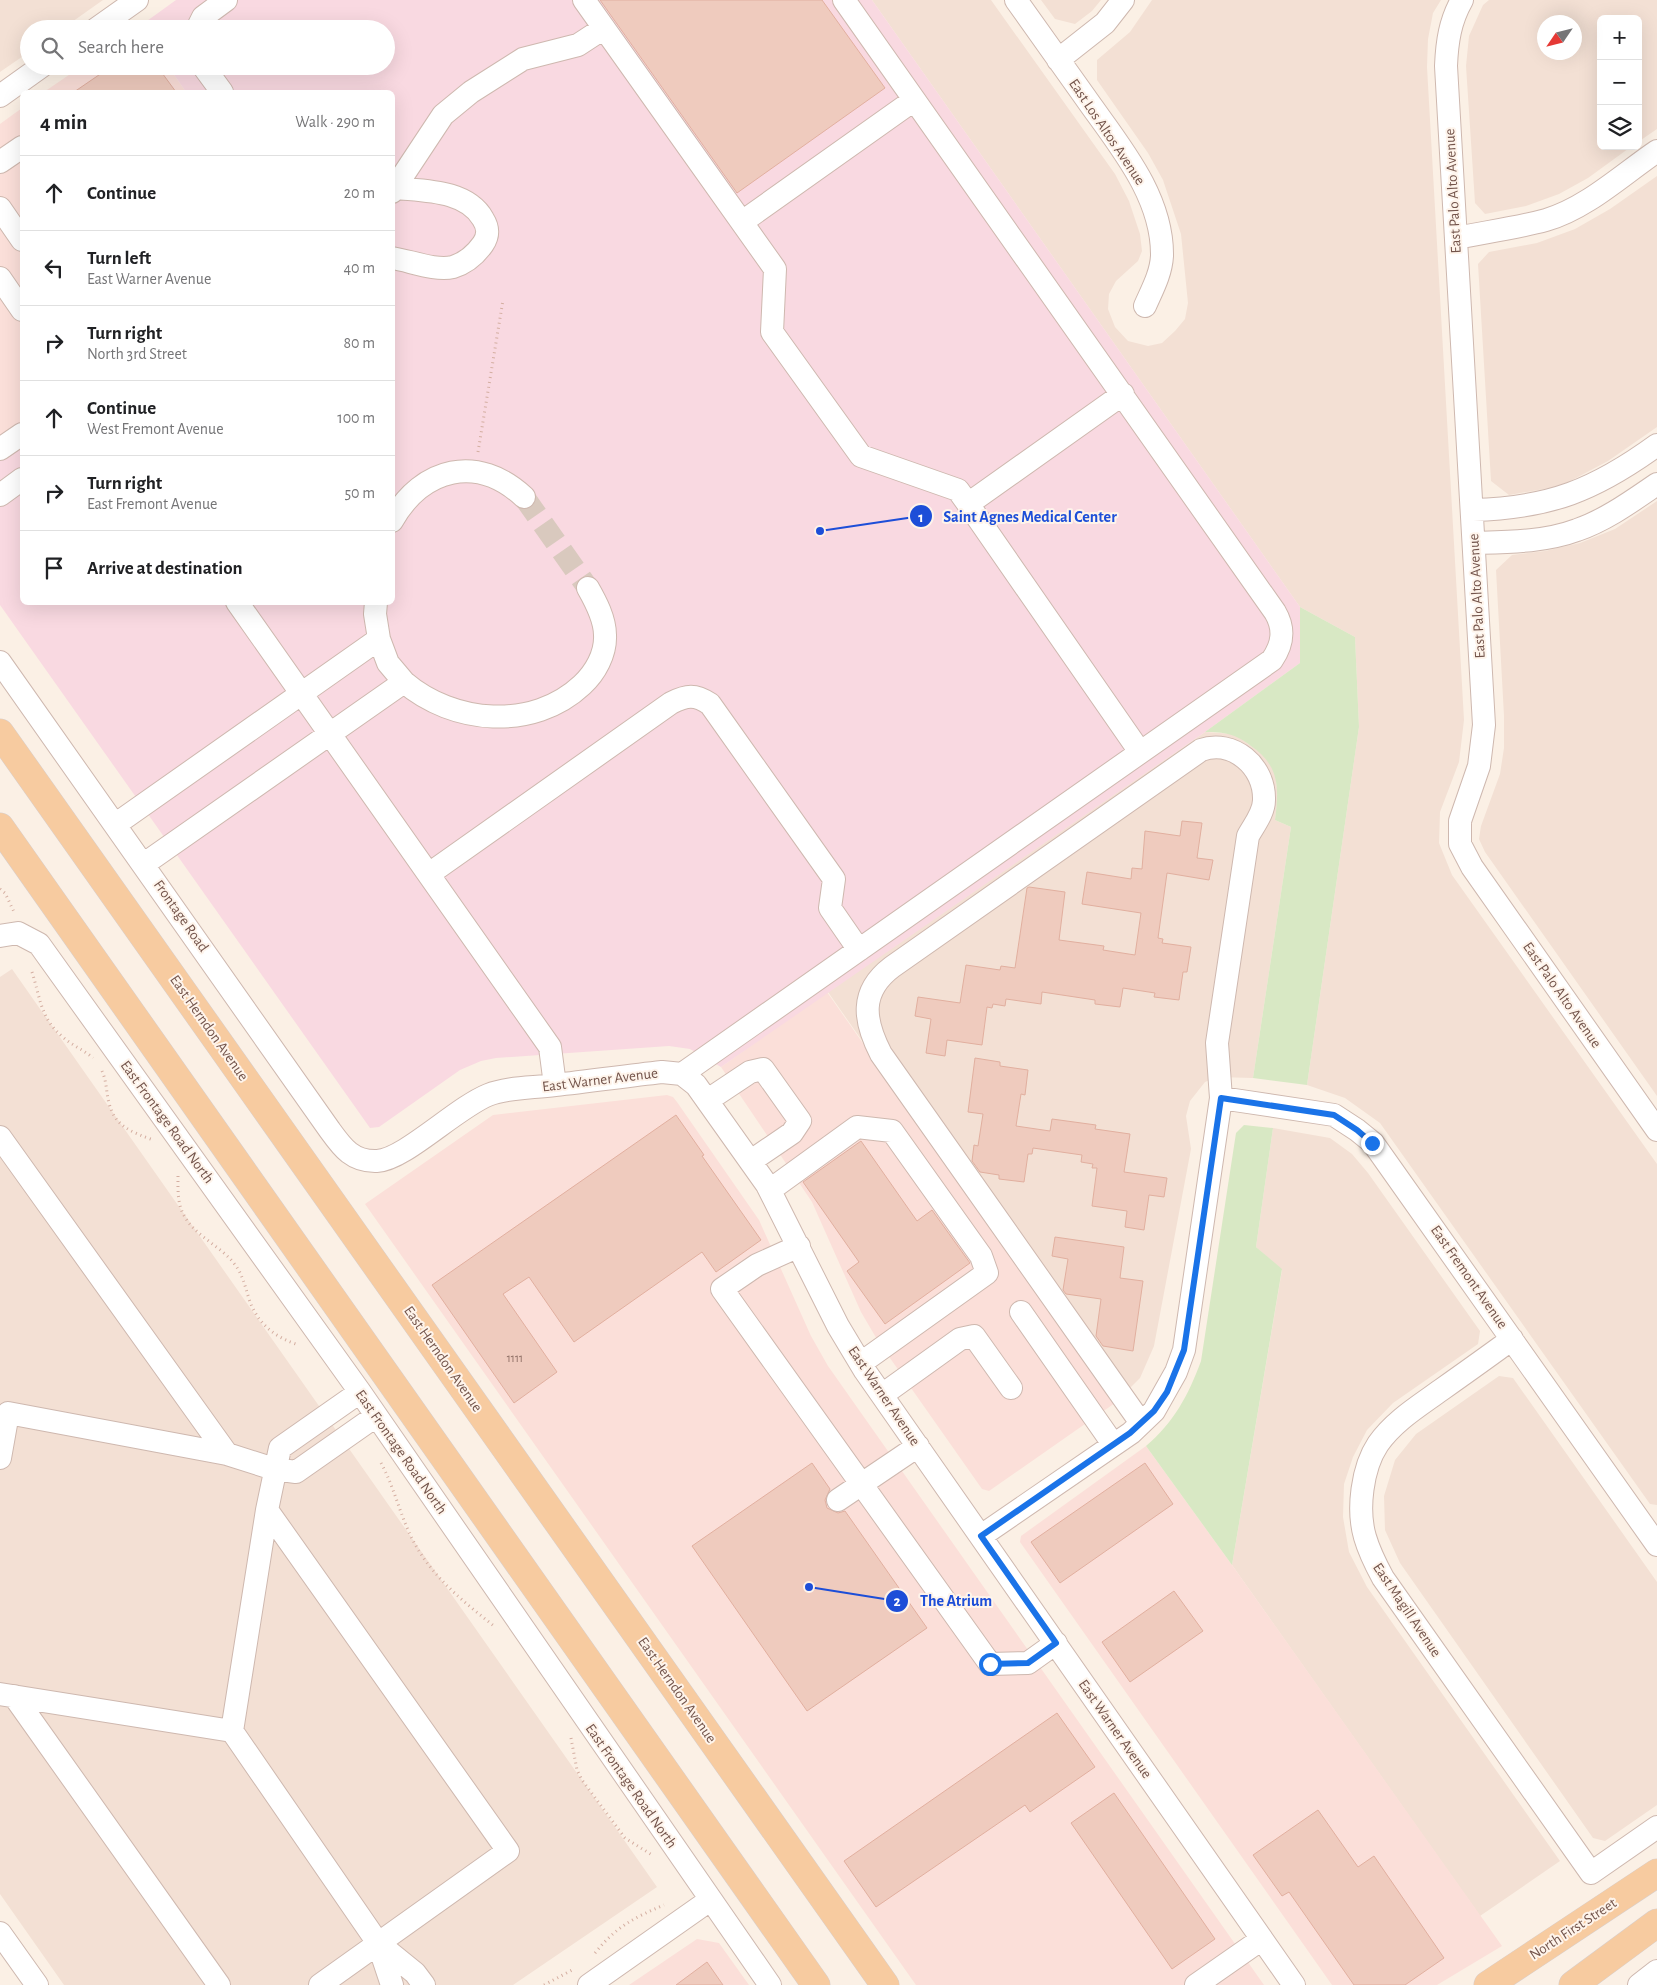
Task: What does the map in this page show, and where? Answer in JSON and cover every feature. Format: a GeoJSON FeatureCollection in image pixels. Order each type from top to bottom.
{"type":"FeatureCollection","features":[{"type":"Feature","properties":{"kind":"main road","name":"East Herndon Avenue"},"geometry":{"type":"LineString","coordinates":[[0,733],[886,1985]]}},
{"type":"Feature","properties":{"kind":"main road"},"geometry":{"type":"LineString","coordinates":[[0,827],[816,1985]]}},
{"type":"Feature","properties":{"kind":"main road","name":"North First Street"},"geometry":{"type":"LineString","coordinates":[[1488,1985],[1657,1873]]}},
{"type":"Feature","properties":{"kind":"main road"},"geometry":{"type":"LineString","coordinates":[[1573,1985],[1657,1923]]}},
{"type":"Feature","properties":{"kind":"street"},"geometry":{"type":"LineString","coordinates":[[109,20],[137,0]]}},
{"type":"Feature","properties":{"kind":"street"},"geometry":{"type":"LineString","coordinates":[[202,20],[226,0]]}},
{"type":"Feature","properties":{"kind":"street"},"geometry":{"type":"LineString","coordinates":[[584,0],[776,269],[772,332],[861,456],[958,490],[1140,752]]}},
{"type":"Feature","properties":{"kind":"street"},"geometry":{"type":"LineString","coordinates":[[682,1074],[1272,660],[1278,652],[1282,632],[1281,622],[1275,612],[844,0]]}},
{"type":"Feature","properties":{"kind":"street","name":"East Los Altos Avenue"},"geometry":{"type":"LineString","coordinates":[[1016,0],[1127,157],[1150,202],[1158,224],[1162,256],[1158,279],[1145,306]]}},
{"type":"Feature","properties":{"kind":"street"},"geometry":{"type":"LineString","coordinates":[[1058,60],[1105,23],[1123,0]]}},
{"type":"Feature","properties":{"kind":"street","name":"East Palo Alto Avenue"},"geometry":{"type":"LineString","coordinates":[[1462,0],[1455,12],[1448,37],[1446,66],[1484,724],[1479,766],[1460,821],[1460,844],[1472,867],[1657,1130]]}},
{"type":"Feature","properties":{"kind":"street"},"geometry":{"type":"LineString","coordinates":[[395,188],[443,116],[471,92],[523,58],[578,45],[604,28]]}},
{"type":"Feature","properties":{"kind":"street"},"geometry":{"type":"LineString","coordinates":[[0,96],[29,75]]}},
{"type":"Feature","properties":{"kind":"street"},"geometry":{"type":"LineString","coordinates":[[210,75],[221,90]]}},
{"type":"Feature","properties":{"kind":"street"},"geometry":{"type":"LineString","coordinates":[[742,222],[914,100]]}},
{"type":"Feature","properties":{"kind":"street"},"geometry":{"type":"LineString","coordinates":[[0,162],[20,148]]}},
{"type":"Feature","properties":{"kind":"street"},"geometry":{"type":"LineString","coordinates":[[1456,238],[1548,219],[1572,208],[1598,192],[1657,151]]}},
{"type":"Feature","properties":{"kind":"street"},"geometry":{"type":"LineString","coordinates":[[395,190],[449,195],[462,200],[481,215],[488,232],[485,242],[476,254],[453,267],[439,267],[395,259]]}},
{"type":"Feature","properties":{"kind":"street"},"geometry":{"type":"LineString","coordinates":[[0,208],[20,237]]}},
{"type":"Feature","properties":{"kind":"street"},"geometry":{"type":"LineString","coordinates":[[0,278],[20,307]]}},
{"type":"Feature","properties":{"kind":"street"},"geometry":{"type":"LineString","coordinates":[[968,504],[1122,394]]}},
{"type":"Feature","properties":{"kind":"street"},"geometry":{"type":"LineString","coordinates":[[0,449],[20,435]]}},
{"type":"Feature","properties":{"kind":"street"},"geometry":{"type":"LineString","coordinates":[[1473,510],[1526,507],[1561,498],[1592,487],[1622,471],[1657,445]]}},
{"type":"Feature","properties":{"kind":"street"},"geometry":{"type":"LineString","coordinates":[[395,517],[412,493],[436,477],[466,470],[483,473],[513,487],[524,497]]}},
{"type":"Feature","properties":{"kind":"street"},"geometry":{"type":"LineString","coordinates":[[0,495],[20,480]]}},
{"type":"Feature","properties":{"kind":"street"},"geometry":{"type":"LineString","coordinates":[[1474,543],[1529,540],[1577,530],[1609,515],[1657,484]]}},
{"type":"Feature","properties":{"kind":"street"},"geometry":{"type":"LineString","coordinates":[[376,605],[375,614],[379,639],[388,663],[404,682],[416,692],[445,708],[480,715],[505,717],[525,715],[558,702],[575,692],[590,678],[604,648],[605,634],[601,618],[588,588]]}},
{"type":"Feature","properties":{"kind":"street"},"geometry":{"type":"LineString","coordinates":[[239,605],[550,1047],[555,1085]]}},
{"type":"Feature","properties":{"kind":"street"},"geometry":{"type":"LineString","coordinates":[[116,824],[379,639]]}},
{"type":"Feature","properties":{"kind":"street","name":"Frontage Road"},"geometry":{"type":"LineString","coordinates":[[0,662],[346,1152],[356,1159],[368,1161]]}},
{"type":"Feature","properties":{"kind":"street"},"geometry":{"type":"LineString","coordinates":[[144,864],[404,682]]}},
{"type":"Feature","properties":{"kind":"street"},"geometry":{"type":"LineString","coordinates":[[429,874],[671,703],[690,697],[700,697],[710,704],[834,880],[830,908],[859,950]]}},
{"type":"Feature","properties":{"kind":"street"},"geometry":{"type":"LineString","coordinates":[[981,1536],[1141,1423],[1154,1411],[1167,1392],[1184,1350],[1221,1098],[1217,1050],[1220,1023],[1248,836],[1260,816],[1264,800],[1260,778],[1250,761],[1233,751],[1213,746],[1201,750],[892,967],[874,984],[868,1001],[867,1018],[871,1033],[881,1054],[1141,1423]]}},
{"type":"Feature","properties":{"kind":"street","name":"East Frontage Road North"},"geometry":{"type":"LineString","coordinates":[[9,935],[39,944],[360,1392],[770,1985]]}},
{"type":"Feature","properties":{"kind":"street"},"geometry":{"type":"LineString","coordinates":[[708,1100],[750,1072],[763,1069],[769,1077],[800,1121],[792,1133],[751,1161]]}},
{"type":"Feature","properties":{"kind":"street","name":"East Warner Avenue"},"geometry":{"type":"LineString","coordinates":[[368,1161],[384,1160],[404,1150],[458,1112],[490,1094],[662,1072],[682,1074],[696,1085],[770,1190],[838,1326],[861,1364],[1294,1985]]}},
{"type":"Feature","properties":{"kind":"street","name":"East Fremont Avenue"},"geometry":{"type":"LineString","coordinates":[[1221,1098],[1334,1115],[1357,1130],[1387,1161],[1655,1539]]}},
{"type":"Feature","properties":{"kind":"street"},"geometry":{"type":"LineString","coordinates":[[770,1190],[857,1127],[892,1131],[981,1256],[987,1273],[861,1364]]}},
{"type":"Feature","properties":{"kind":"street"},"geometry":{"type":"LineString","coordinates":[[0,1137],[227,1454]]}},
{"type":"Feature","properties":{"kind":"street"},"geometry":{"type":"LineString","coordinates":[[799,1246],[757,1265],[722,1289],[990,1664],[1028,1663],[1056,1643]]}},
{"type":"Feature","properties":{"kind":"street"},"geometry":{"type":"LineString","coordinates":[[1021,1312],[1113,1444]]}},
{"type":"Feature","properties":{"kind":"street"},"geometry":{"type":"LineString","coordinates":[[882,1395],[960,1339],[974,1336],[1011,1388]]}},
{"type":"Feature","properties":{"kind":"street","name":"East Magill Avenue"},"geometry":{"type":"LineString","coordinates":[[1512,1339],[1408,1414],[1389,1430],[1377,1446],[1367,1468],[1362,1513],[1364,1535],[1383,1578],[1591,1873],[1657,1827]]}},
{"type":"Feature","properties":{"kind":"street"},"geometry":{"type":"LineString","coordinates":[[360,1392],[280,1448],[266,1510],[232,1731],[378,1944],[392,1985]]}},
{"type":"Feature","properties":{"kind":"street"},"geometry":{"type":"LineString","coordinates":[[0,1458],[4,1407],[227,1454],[274,1469],[296,1472],[376,1416]]}},
{"type":"Feature","properties":{"kind":"street"},"geometry":{"type":"LineString","coordinates":[[838,1500],[918,1446]]}},
{"type":"Feature","properties":{"kind":"street"},"geometry":{"type":"LineString","coordinates":[[266,1510],[508,1851],[320,1985]]}},
{"type":"Feature","properties":{"kind":"street"},"geometry":{"type":"LineString","coordinates":[[7,1695],[232,1731]]}},
{"type":"Feature","properties":{"kind":"street"},"geometry":{"type":"LineString","coordinates":[[7,1695],[219,1985]]}},
{"type":"Feature","properties":{"kind":"street"},"geometry":{"type":"LineString","coordinates":[[589,1985],[710,1900]]}},
{"type":"Feature","properties":{"kind":"street"},"geometry":{"type":"LineString","coordinates":[[0,1933],[37,1985]]}},
{"type":"Feature","properties":{"kind":"street"},"geometry":{"type":"LineString","coordinates":[[1196,1985],[1262,1939]]}},
{"type":"Feature","properties":{"kind":"street"},"geometry":{"type":"LineString","coordinates":[[378,1944],[415,1973],[424,1985]]}},
{"type":"Feature","properties":{"kind":"street"},"geometry":{"type":"LineString","coordinates":[[1639,1985],[1657,1971]]}},
{"type":"Feature","properties":{"kind":"path"},"geometry":{"type":"LineString","coordinates":[[478,453],[503,300]]}},
{"type":"Feature","properties":{"kind":"path"},"geometry":{"type":"LineString","coordinates":[[0,889],[15,912],[9,935]]}},
{"type":"Feature","properties":{"kind":"path"},"geometry":{"type":"LineString","coordinates":[[591,1956],[623,1924],[665,1904]]}},
{"type":"Feature","properties":{"kind":"path"},"geometry":{"type":"LineString","coordinates":[[544,1985],[581,1964]]}},
{"type":"Feature","properties":{"kind":"shaded area"},"geometry":{"type":"Polygon","coordinates":[[[0,0],[103,0],[75,20],[20,20],[20,58],[0,72],[0,0]]]}},
{"type":"Feature","properties":{"kind":"shaded area"},"geometry":{"type":"Polygon","coordinates":[[[176,0],[872,0],[1300,607],[1300,663],[1205,732],[721,1067],[690,1049],[669,1046],[496,1058],[481,1061],[460,1070],[379,1127],[370,1128],[0,605],[0,460],[20,445],[20,605],[395,605],[395,90],[185,90],[174,75],[395,75],[395,20],[148,20],[176,0]]]}},
{"type":"Feature","properties":{"kind":"shaded area"},"geometry":{"type":"Polygon","coordinates":[[[872,0],[991,0],[1115,174],[1129,201],[1140,234],[1142,251],[1138,261],[1116,281],[1109,294],[1108,309],[1115,327],[1128,341],[1148,346],[1162,343],[1185,319],[1188,303],[1181,234],[1163,180],[1148,153],[1097,80],[1097,60],[1130,32],[1152,0],[1441,0],[1433,13],[1428,39],[1427,67],[1464,720],[1459,762],[1440,812],[1439,843],[1452,875],[1657,1164],[1657,1505],[1650,1504],[1380,1123],[1345,1098],[1307,1085],[1359,727],[1355,637],[1300,607],[872,0]]]}},
{"type":"Feature","properties":{"kind":"shaded area"},"geometry":{"type":"Polygon","coordinates":[[[1041,0],[1101,0],[1092,11],[1075,24],[1055,19],[1041,0]]]}},
{"type":"Feature","properties":{"kind":"shaded area"},"geometry":{"type":"Polygon","coordinates":[[[1489,0],[1657,0],[1657,129],[1642,139],[1642,15],[1597,15],[1597,150],[1626,150],[1588,178],[1559,194],[1526,206],[1485,214],[1475,203],[1466,66],[1469,36],[1483,5],[1489,0]]]}},
{"type":"Feature","properties":{"kind":"shaded area"},"geometry":{"type":"Polygon","coordinates":[[[69,75],[174,75],[185,90],[47,90],[69,75]]]}},
{"type":"Feature","properties":{"kind":"shaded area"},"geometry":{"type":"Polygon","coordinates":[[[20,109],[20,445],[0,460],[0,124],[20,109]]]}},
{"type":"Feature","properties":{"kind":"shaded area"},"geometry":{"type":"Polygon","coordinates":[[[1657,176],[1657,427],[1608,461],[1561,486],[1509,495],[1491,481],[1478,264],[1489,252],[1537,243],[1575,229],[1610,209],[1657,176]]]}},
{"type":"Feature","properties":{"kind":"shaded area"},"geometry":{"type":"Polygon","coordinates":[[[1657,501],[1657,1096],[1485,852],[1479,839],[1481,826],[1500,774],[1504,748],[1496,570],[1512,555],[1545,551],[1580,543],[1615,529],[1657,501]]]}},
{"type":"Feature","properties":{"kind":"shaded area"},"geometry":{"type":"Polygon","coordinates":[[[1205,732],[1234,734],[1266,756],[1275,772],[1278,796],[1275,820],[1291,827],[1253,1078],[1217,1077],[1205,1082],[1190,1101],[1186,1116],[1191,1149],[1154,1346],[1140,1378],[1115,1403],[828,992],[1205,732]]]}},
{"type":"Feature","properties":{"kind":"shaded area"},"geometry":{"type":"Polygon","coordinates":[[[12,969],[657,1887],[513,1985],[64,1985],[0,1894],[0,977],[12,969]]]}},
{"type":"Feature","properties":{"kind":"shaded area"},"geometry":{"type":"Polygon","coordinates":[[[827,992],[1115,1403],[989,1491],[982,1489],[878,1341],[861,1312],[812,1202],[721,1067],[827,992]]]}},
{"type":"Feature","properties":{"kind":"shaded area"},"geometry":{"type":"Polygon","coordinates":[[[667,1095],[673,1097],[677,1102],[759,1220],[811,1336],[828,1366],[1264,1985],[916,1985],[365,1204],[493,1115],[667,1095]]]}},
{"type":"Feature","properties":{"kind":"shaded area"},"geometry":{"type":"Polygon","coordinates":[[[1273,1128],[1330,1138],[1352,1154],[1368,1173],[1480,1331],[1478,1344],[1393,1403],[1367,1430],[1353,1457],[1344,1484],[1343,1517],[1349,1552],[1367,1587],[1560,1861],[1480,1916],[1232,1565],[1282,1270],[1256,1247],[1273,1128]]]}},
{"type":"Feature","properties":{"kind":"shaded area"},"geometry":{"type":"Polygon","coordinates":[[[1499,1376],[1513,1378],[1657,1582],[1657,1805],[1605,1841],[1593,1838],[1400,1563],[1385,1530],[1384,1496],[1395,1460],[1416,1434],[1499,1376]]]}},
{"type":"Feature","properties":{"kind":"shaded area"},"geometry":{"type":"Polygon","coordinates":[[[1146,1446],[1502,1946],[1437,1985],[1332,1985],[1020,1542],[1021,1536],[1146,1446]]]}},
{"type":"Feature","properties":{"kind":"shaded area"},"geometry":{"type":"Polygon","coordinates":[[[697,1939],[719,1943],[749,1985],[629,1985],[697,1939]]]}},
{"type":"Feature","properties":{"kind":"green space"},"geometry":{"type":"Polygon","coordinates":[[[1300,607],[1355,637],[1359,727],[1307,1085],[1253,1078],[1291,827],[1275,820],[1277,788],[1268,761],[1235,736],[1224,733],[1205,732],[1300,663],[1300,607]]]}},
{"type":"Feature","properties":{"kind":"green space"},"geometry":{"type":"Polygon","coordinates":[[[1244,1125],[1273,1128],[1256,1247],[1282,1269],[1232,1565],[1146,1446],[1165,1428],[1179,1408],[1191,1386],[1201,1361],[1236,1133],[1244,1125]]]}},
{"type":"Feature","properties":{"kind":"building"},"geometry":{"type":"Polygon","coordinates":[[[600,0],[822,0],[885,88],[737,193],[600,0]]]}},
{"type":"Feature","properties":{"kind":"building"},"geometry":{"type":"Polygon","coordinates":[[[99,75],[164,75],[175,90],[77,90],[99,75]]]}},
{"type":"Feature","properties":{"kind":"building"},"geometry":{"type":"Polygon","coordinates":[[[1182,821],[1202,823],[1197,858],[1213,860],[1209,880],[1167,873],[1158,938],[1163,939],[1162,943],[1191,947],[1187,972],[1183,972],[1179,1000],[1154,997],[1155,993],[1123,988],[1120,1007],[1095,1004],[1095,1000],[1042,992],[1041,1004],[1006,999],[1005,1006],[993,1004],[992,1008],[987,1007],[982,1045],[947,1040],[945,1056],[926,1053],[931,1019],[915,1016],[918,997],[960,1003],[966,965],[1000,970],[1001,966],[1015,968],[1027,888],[1029,887],[1065,892],[1059,940],[1104,946],[1103,950],[1135,955],[1141,913],[1082,904],[1087,872],[1131,879],[1132,868],[1142,869],[1145,831],[1180,836],[1182,821]]]}},
{"type":"Feature","properties":{"kind":"building"},"geometry":{"type":"Polygon","coordinates":[[[975,1058],[1000,1062],[1000,1066],[1028,1070],[1025,1095],[1021,1094],[1016,1126],[1050,1131],[1052,1119],[1096,1125],[1095,1129],[1130,1134],[1124,1172],[1167,1178],[1164,1197],[1149,1195],[1144,1230],[1125,1227],[1127,1211],[1092,1206],[1097,1168],[1092,1168],[1093,1164],[1081,1162],[1082,1155],[1033,1148],[1032,1154],[1028,1154],[1024,1182],[999,1179],[999,1175],[980,1172],[972,1161],[974,1145],[978,1146],[983,1114],[968,1112],[975,1058]]]}},
{"type":"Feature","properties":{"kind":"building"},"geometry":{"type":"Polygon","coordinates":[[[676,1115],[704,1155],[702,1156],[761,1240],[716,1272],[702,1252],[574,1342],[529,1277],[503,1294],[557,1372],[514,1403],[432,1285],[676,1115]]]}},
{"type":"Feature","properties":{"kind":"building"},"geometry":{"type":"Polygon","coordinates":[[[861,1141],[917,1221],[932,1210],[970,1263],[885,1324],[847,1271],[859,1262],[803,1182],[861,1141]]]}},
{"type":"Feature","properties":{"kind":"building"},"geometry":{"type":"Polygon","coordinates":[[[1055,1237],[1124,1247],[1120,1278],[1143,1281],[1133,1351],[1103,1346],[1096,1336],[1101,1299],[1066,1294],[1063,1290],[1068,1259],[1052,1256],[1055,1237]]]}},
{"type":"Feature","properties":{"kind":"building"},"geometry":{"type":"Polygon","coordinates":[[[812,1463],[830,1489],[825,1500],[827,1508],[838,1513],[845,1511],[927,1628],[807,1711],[692,1546],[812,1463]]]}},
{"type":"Feature","properties":{"kind":"building"},"geometry":{"type":"Polygon","coordinates":[[[1145,1463],[1173,1504],[1060,1583],[1031,1542],[1145,1463]]]}},
{"type":"Feature","properties":{"kind":"building"},"geometry":{"type":"Polygon","coordinates":[[[1174,1591],[1203,1631],[1130,1682],[1102,1642],[1174,1591]]]}},
{"type":"Feature","properties":{"kind":"building"},"geometry":{"type":"Polygon","coordinates":[[[1057,1713],[1095,1767],[1030,1812],[1025,1805],[876,1907],[844,1861],[1057,1713]]]}},
{"type":"Feature","properties":{"kind":"building"},"geometry":{"type":"Polygon","coordinates":[[[1114,1793],[1215,1939],[1172,1969],[1071,1823],[1114,1793]]]}},
{"type":"Feature","properties":{"kind":"building"},"geometry":{"type":"Polygon","coordinates":[[[1318,1810],[1358,1867],[1374,1856],[1444,1958],[1405,1985],[1354,1985],[1289,1892],[1282,1896],[1253,1855],[1318,1810]]]}},
{"type":"Feature","properties":{"kind":"building"},"geometry":{"type":"Polygon","coordinates":[[[707,1962],[723,1985],[676,1985],[707,1962]]]}},
{"type":"Feature","properties":{"kind":"tunnel"},"geometry":{"type":"LineString","coordinates":[[524,497],[588,588]]}},
{"type":"Feature","properties":{"kind":"place","name":"Saint Agnes Medical Center"},"geometry":{"type":"Point","coordinates":[820,531]}},
{"type":"Feature","properties":{"kind":"place","name":"The Atrium"},"geometry":{"type":"Point","coordinates":[809,1587]}},
{"type":"Feature","properties":{"kind":"route"},"geometry":{"type":"LineString","coordinates":[[990,1664],[1028,1663],[1056,1643],[981,1536],[1130,1433],[1154,1411],[1167,1392],[1176,1372],[1184,1350],[1221,1098],[1334,1115],[1357,1130],[1372,1143]]}}]}
